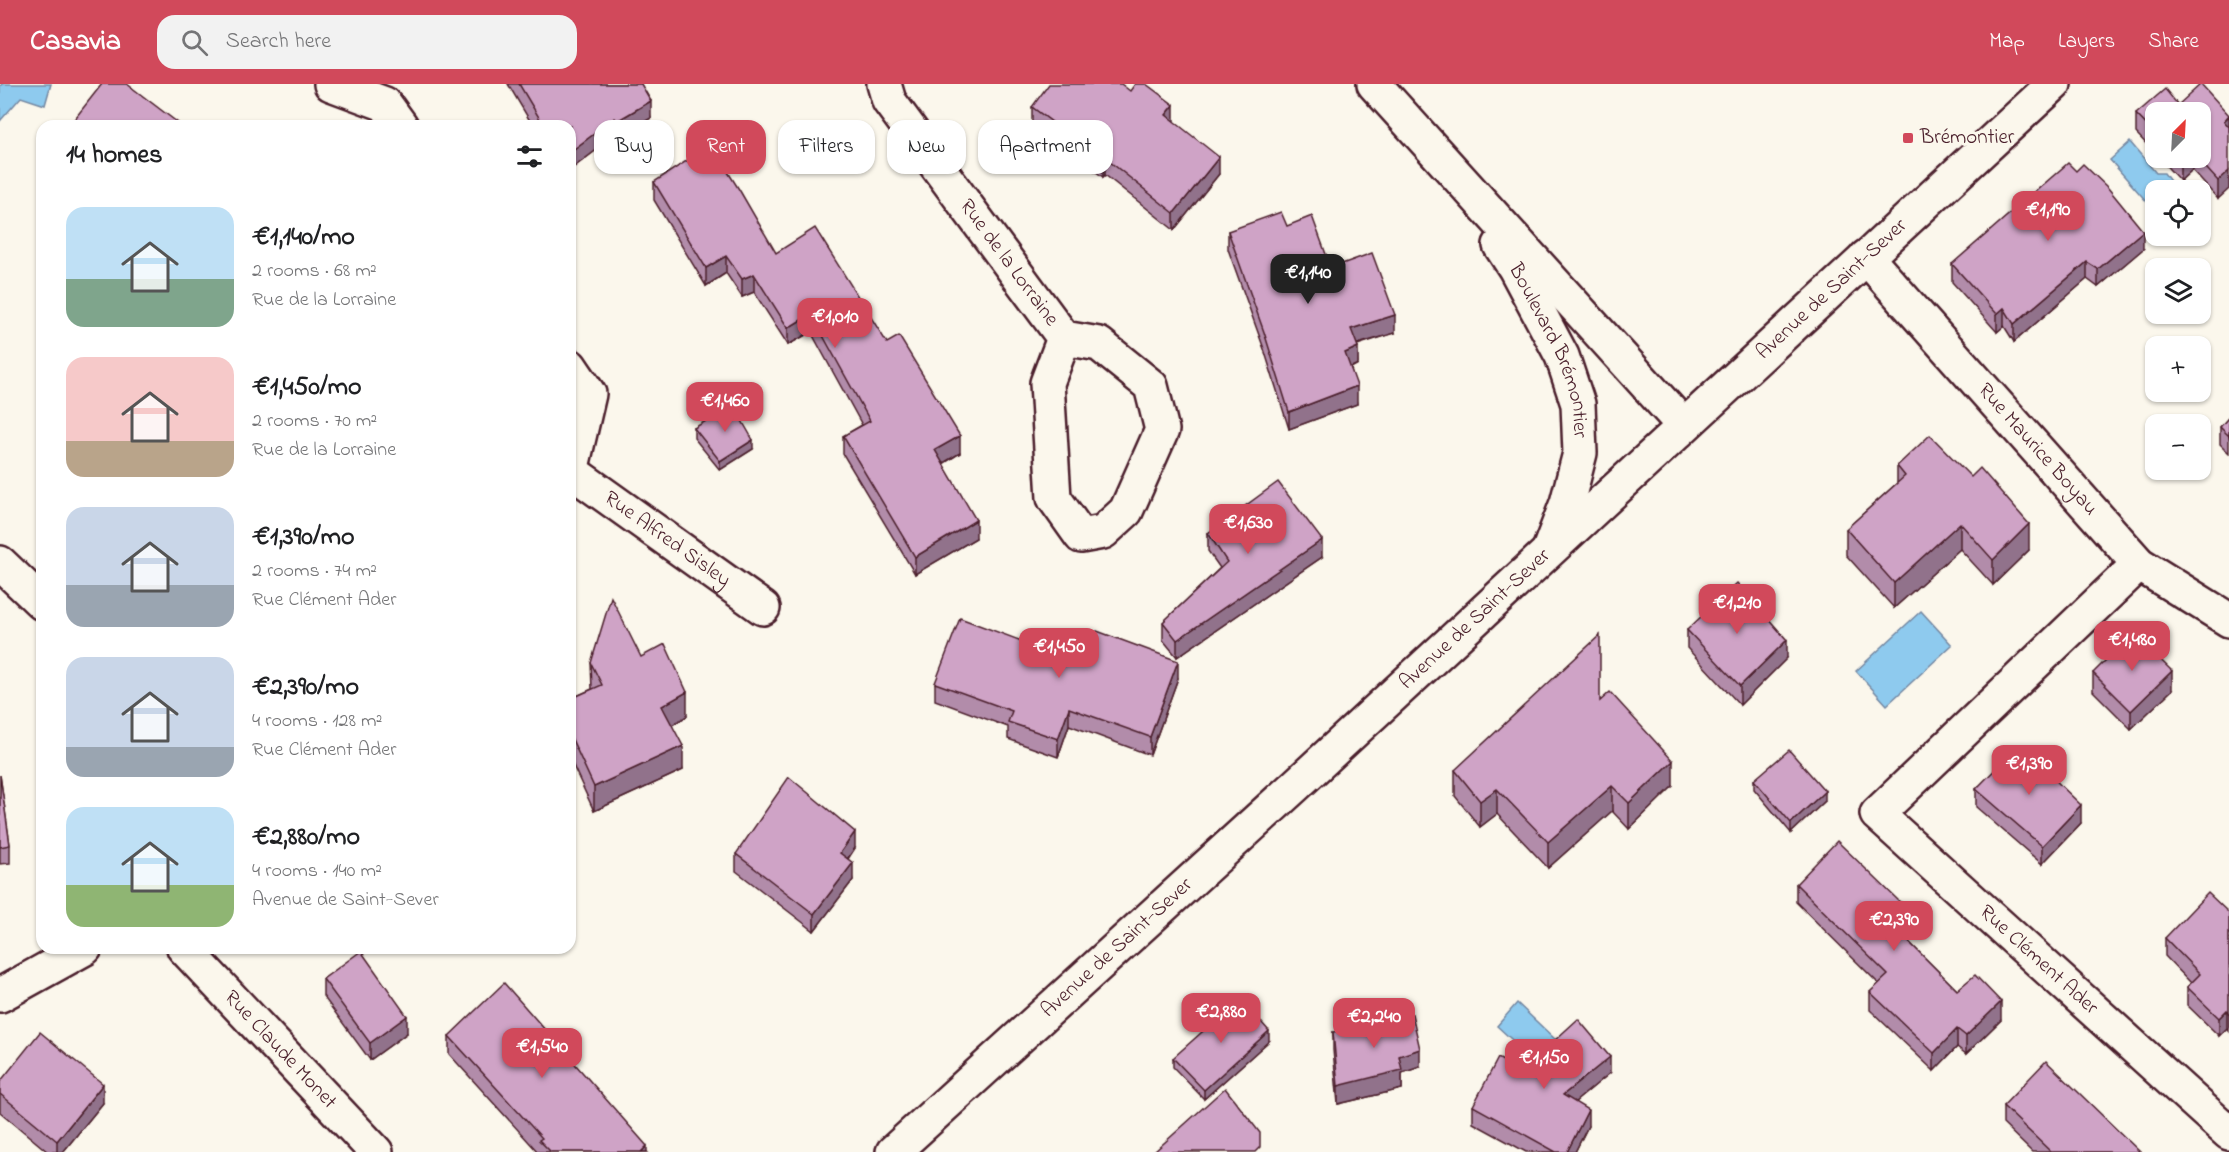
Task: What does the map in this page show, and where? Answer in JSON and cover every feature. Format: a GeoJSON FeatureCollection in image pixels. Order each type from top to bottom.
{"type":"FeatureCollection","features":[{"type":"Feature","properties":{"kind":"street"},"geometry":{"type":"LineString","coordinates":[[331,84],[386,104],[397,120]]}},
{"type":"Feature","properties":{"kind":"street","name":"Rue de la Lorraine"},"geometry":{"type":"LineString","coordinates":[[861,84],[886,92],[1064,338],[1099,344],[1151,386],[1162,430],[1126,511],[1103,532],[1081,536],[1054,498],[1047,383],[1064,338]]}},
{"type":"Feature","properties":{"kind":"street","name":"Boulevard Brémontier"},"geometry":{"type":"LineString","coordinates":[[1374,84],[1683,425]]}},
{"type":"Feature","properties":{"kind":"street","name":"Avenue de Saint-Sever"},"geometry":{"type":"LineString","coordinates":[[893,1152],[1295,786],[2054,84]]}},
{"type":"Feature","properties":{"kind":"street","name":"Boulevard Brémontier"},"geometry":{"type":"LineString","coordinates":[[1450,168],[1515,268],[1562,356],[1578,404],[1580,453],[1567,503],[1549,550]]}},
{"type":"Feature","properties":{"kind":"street","name":"Rue Maurice Boyau"},"geometry":{"type":"LineString","coordinates":[[1866,257],[2139,564],[2229,620]]}},
{"type":"Feature","properties":{"kind":"street","name":"Rue Alfred Sisley"},"geometry":{"type":"LineString","coordinates":[[576,375],[589,394],[576,451]]}},
{"type":"Feature","properties":{"kind":"street","name":"Rue Alfred Sisley"},"geometry":{"type":"LineString","coordinates":[[576,477],[763,608]]}},
{"type":"Feature","properties":{"kind":"street"},"geometry":{"type":"LineString","coordinates":[[0,563],[36,597]]}},
{"type":"Feature","properties":{"kind":"street","name":"Rue Clément Ader"},"geometry":{"type":"LineString","coordinates":[[2139,564],[1876,814],[2229,1133]]}},
{"type":"Feature","properties":{"kind":"street"},"geometry":{"type":"LineString","coordinates":[[0,995],[74,954]]}},
{"type":"Feature","properties":{"kind":"street","name":"Rue Claude Monet"},"geometry":{"type":"LineString","coordinates":[[190,954],[376,1152]]}},
{"type":"Feature","properties":{"kind":"water"},"geometry":{"type":"Polygon","coordinates":[[[2,84],[51,84],[45,105],[21,97],[0,121],[0,86],[2,84]]]}},
{"type":"Feature","properties":{"kind":"water"},"geometry":{"type":"Polygon","coordinates":[[[2130,142],[2145,160],[2145,168],[2152,168],[2156,173],[2164,173],[2169,180],[2145,180],[2145,200],[2110,160],[2130,142]]]}},
{"type":"Feature","properties":{"kind":"water"},"geometry":{"type":"Polygon","coordinates":[[[1921,611],[1952,645],[1887,705],[1856,671],[1921,611]]]}},
{"type":"Feature","properties":{"kind":"water"},"geometry":{"type":"Polygon","coordinates":[[[1517,1003],[1557,1041],[1537,1063],[1497,1026],[1517,1003]]]}},
{"type":"Feature","properties":{"kind":"building"},"geometry":{"type":"Polygon","coordinates":[[[102,84],[127,84],[174,120],[74,120],[102,84]]]}},
{"type":"Feature","properties":{"kind":"building"},"geometry":{"type":"Polygon","coordinates":[[[519,84],[641,84],[651,101],[619,120],[615,118],[594,120],[594,134],[576,147],[576,120],[540,120],[519,84]]]}},
{"type":"Feature","properties":{"kind":"building"},"geometry":{"type":"Polygon","coordinates":[[[1049,84],[1121,84],[1130,91],[1135,84],[1146,84],[1174,105],[1166,115],[1219,157],[1174,213],[1113,164],[1113,120],[1049,120],[1032,107],[1049,84]]]}},
{"type":"Feature","properties":{"kind":"building"},"geometry":{"type":"Polygon","coordinates":[[[2201,84],[2229,115],[2224,121],[2229,127],[2229,171],[2218,181],[2206,168],[2211,168],[2211,102],[2181,102],[2201,84]]]}},
{"type":"Feature","properties":{"kind":"building"},"geometry":{"type":"Polygon","coordinates":[[[2165,89],[2176,102],[2150,102],[2165,89]]]}},
{"type":"Feature","properties":{"kind":"building"},"geometry":{"type":"Polygon","coordinates":[[[2145,106],[2145,123],[2136,114],[2145,106]]]}},
{"type":"Feature","properties":{"kind":"building"},"geometry":{"type":"Polygon","coordinates":[[[686,161],[686,174],[729,174],[776,253],[815,228],[887,343],[899,336],[960,436],[935,450],[976,520],[915,557],[843,436],[870,421],[811,314],[788,328],[754,274],[742,279],[726,256],[706,268],[654,182],[666,174],[674,174],[674,169],[686,161]]]}},
{"type":"Feature","properties":{"kind":"building"},"geometry":{"type":"Polygon","coordinates":[[[2068,163],[2076,171],[2083,164],[2108,188],[2143,231],[2098,269],[2087,262],[2014,324],[2004,308],[1997,314],[1952,264],[2068,163]]]}},
{"type":"Feature","properties":{"kind":"building"},"geometry":{"type":"Polygon","coordinates":[[[1281,212],[1287,226],[1312,216],[1331,268],[1372,253],[1395,315],[1351,329],[1358,347],[1345,353],[1357,386],[1289,412],[1264,332],[1228,231],[1281,212]]]}},
{"type":"Feature","properties":{"kind":"building"},"geometry":{"type":"Polygon","coordinates":[[[733,405],[753,440],[720,461],[694,428],[733,405]]]}},
{"type":"Feature","properties":{"kind":"building"},"geometry":{"type":"Polygon","coordinates":[[[2229,417],[2229,436],[2220,427],[2229,417]]]}},
{"type":"Feature","properties":{"kind":"building"},"geometry":{"type":"Polygon","coordinates":[[[1930,435],[1971,477],[1980,468],[2029,524],[1993,560],[1960,523],[1894,583],[1846,529],[1905,476],[1897,466],[1930,435]]]}},
{"type":"Feature","properties":{"kind":"building"},"geometry":{"type":"Polygon","coordinates":[[[1278,482],[1322,540],[1177,640],[1163,622],[1227,562],[1208,533],[1278,482]]]}},
{"type":"Feature","properties":{"kind":"building"},"geometry":{"type":"Polygon","coordinates":[[[1737,583],[1787,640],[1740,686],[1687,630],[1737,583]]]}},
{"type":"Feature","properties":{"kind":"building"},"geometry":{"type":"Polygon","coordinates":[[[611,597],[641,657],[665,644],[687,692],[662,706],[683,746],[594,787],[576,748],[576,696],[602,685],[591,663],[611,597]]]}},
{"type":"Feature","properties":{"kind":"building"},"geometry":{"type":"Polygon","coordinates":[[[960,618],[1035,646],[1036,644],[1059,652],[1065,637],[1090,649],[1097,631],[1178,661],[1150,737],[1069,708],[1058,739],[1008,722],[1012,711],[935,683],[960,618]]]}},
{"type":"Feature","properties":{"kind":"building"},"geometry":{"type":"Polygon","coordinates":[[[2133,633],[2172,671],[2131,711],[2093,673],[2133,633]]]}},
{"type":"Feature","properties":{"kind":"building"},"geometry":{"type":"Polygon","coordinates":[[[1600,635],[1600,701],[1610,692],[1673,761],[1629,803],[1612,786],[1548,842],[1497,789],[1480,801],[1455,770],[1600,635]]]}},
{"type":"Feature","properties":{"kind":"building"},"geometry":{"type":"Polygon","coordinates":[[[2019,745],[2081,805],[2042,846],[1976,789],[2019,745]]]}},
{"type":"Feature","properties":{"kind":"building"},"geometry":{"type":"Polygon","coordinates":[[[1789,750],[1825,791],[1791,823],[1754,780],[1789,750]]]}},
{"type":"Feature","properties":{"kind":"building"},"geometry":{"type":"Polygon","coordinates":[[[0,775],[10,845],[0,847],[0,775]]]}},
{"type":"Feature","properties":{"kind":"building"},"geometry":{"type":"Polygon","coordinates":[[[789,777],[855,832],[840,853],[853,863],[814,914],[736,854],[789,777]]]}},
{"type":"Feature","properties":{"kind":"building"},"geometry":{"type":"Polygon","coordinates":[[[1837,841],[1901,903],[1886,919],[1957,990],[1975,975],[2001,1002],[1966,1036],[1957,1029],[1934,1053],[1870,992],[1888,975],[1796,884],[1837,841]]]}},
{"type":"Feature","properties":{"kind":"building"},"geometry":{"type":"Polygon","coordinates":[[[2208,893],[2229,913],[2229,1013],[2227,1010],[2219,1018],[2187,987],[2200,974],[2165,938],[2208,893]]]}},
{"type":"Feature","properties":{"kind":"building"},"geometry":{"type":"Polygon","coordinates":[[[357,954],[363,954],[407,1016],[370,1043],[323,979],[357,954]]]}},
{"type":"Feature","properties":{"kind":"building"},"geometry":{"type":"Polygon","coordinates":[[[504,983],[647,1146],[641,1152],[551,1152],[539,1140],[542,1138],[449,1036],[504,983]]]}},
{"type":"Feature","properties":{"kind":"building"},"geometry":{"type":"Polygon","coordinates":[[[1240,998],[1269,1031],[1204,1090],[1173,1058],[1240,998]]]}},
{"type":"Feature","properties":{"kind":"building"},"geometry":{"type":"Polygon","coordinates":[[[1412,1014],[1420,1049],[1399,1056],[1402,1070],[1338,1086],[1333,1032],[1412,1014]]]}},
{"type":"Feature","properties":{"kind":"building"},"geometry":{"type":"Polygon","coordinates":[[[1578,1019],[1610,1057],[1563,1095],[1588,1110],[1567,1152],[1556,1152],[1473,1106],[1498,1058],[1521,1071],[1578,1019]]]}},
{"type":"Feature","properties":{"kind":"building"},"geometry":{"type":"Polygon","coordinates":[[[40,1032],[103,1084],[57,1141],[0,1094],[0,1082],[40,1032]]]}},
{"type":"Feature","properties":{"kind":"building"},"geometry":{"type":"Polygon","coordinates":[[[2046,1061],[2140,1152],[2051,1152],[2003,1106],[2046,1061]]]}},
{"type":"Feature","properties":{"kind":"building"},"geometry":{"type":"Polygon","coordinates":[[[1225,1088],[1260,1133],[1260,1147],[1255,1152],[1154,1152],[1225,1088]]]}},
{"type":"Feature","properties":{"kind":"place","name":"Brémontier"},"geometry":{"type":"Point","coordinates":[1908,138]}}]}
